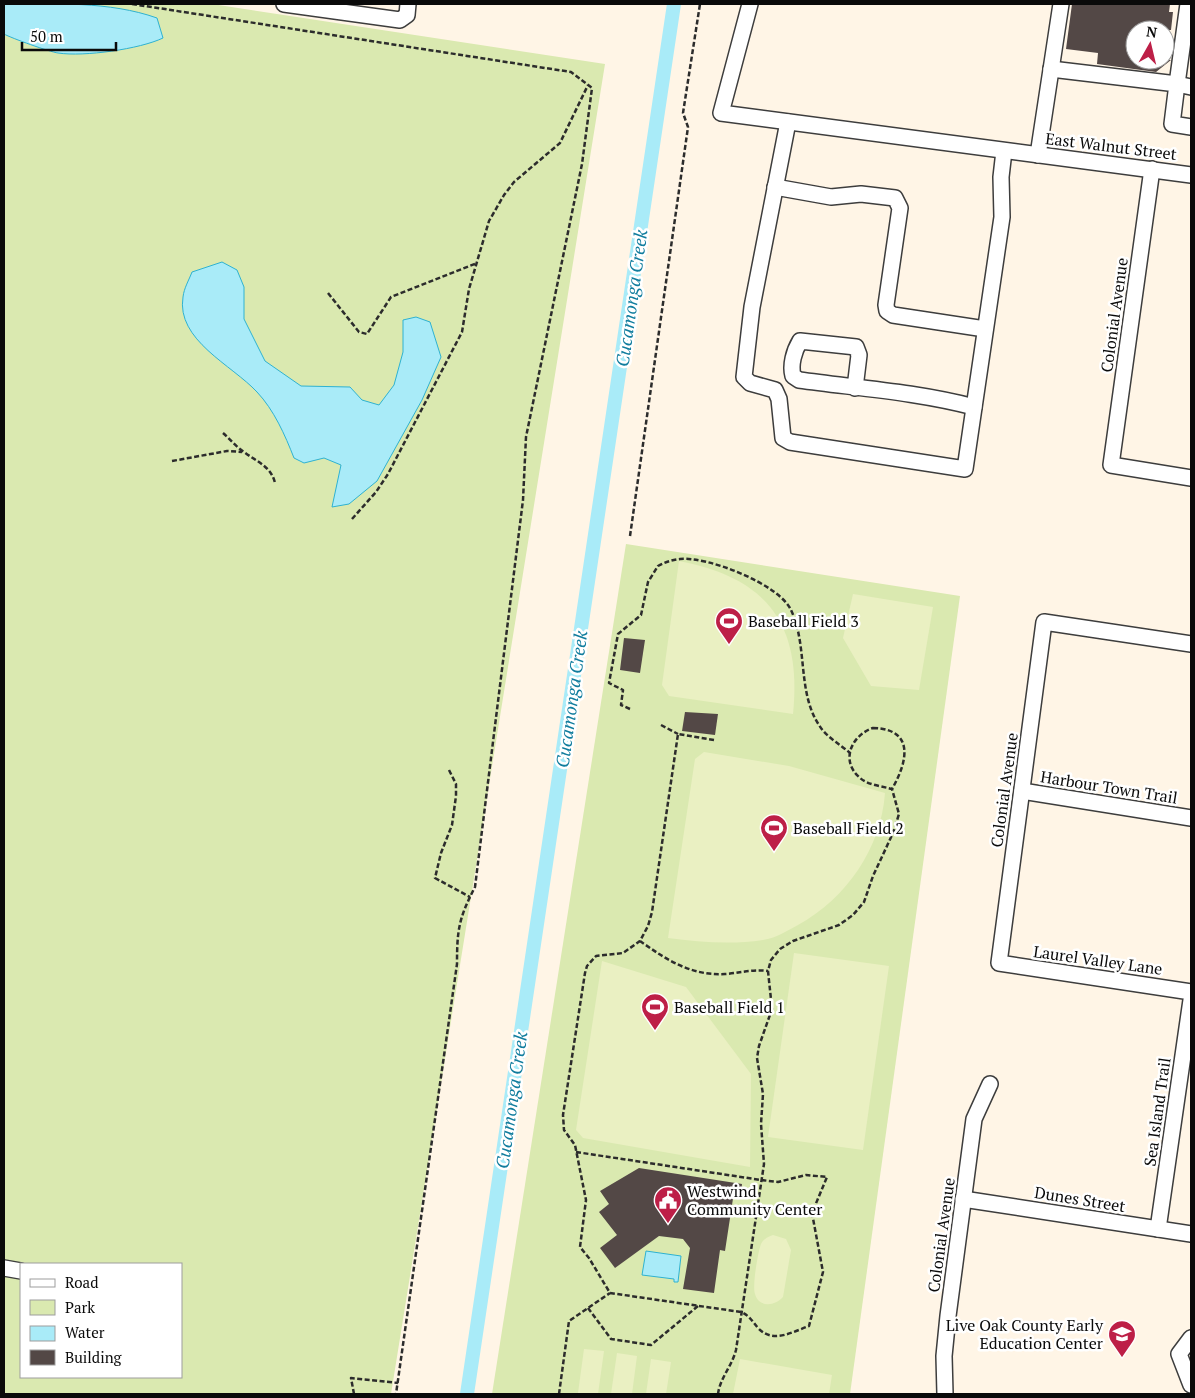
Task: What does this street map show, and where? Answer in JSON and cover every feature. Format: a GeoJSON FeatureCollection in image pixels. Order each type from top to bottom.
{"type":"FeatureCollection","features":[{"type":"Feature","properties":{"kind":"street"},"geometry":{"type":"LineString","coordinates":[[284,4],[400,20],[406,15],[408,4]]}},
{"type":"Feature","properties":{"kind":"street","name":"East Walnut Street"},"geometry":{"type":"LineString","coordinates":[[750,4],[721,113],[1191,175]]}},
{"type":"Feature","properties":{"kind":"street"},"geometry":{"type":"LineString","coordinates":[[1032,154],[1051,69],[1061,4]]}},
{"type":"Feature","properties":{"kind":"street"},"geometry":{"type":"LineString","coordinates":[[1188,4],[1184,86],[1172,124],[1191,127]]}},
{"type":"Feature","properties":{"kind":"street"},"geometry":{"type":"LineString","coordinates":[[1051,69],[1184,86]]}},
{"type":"Feature","properties":{"kind":"street"},"geometry":{"type":"LineString","coordinates":[[788,122],[752,306],[743,372],[744,378],[750,383],[775,390],[779,399],[783,438],[790,442],[965,469],[1002,217],[1001,177],[1004,151]]}},
{"type":"Feature","properties":{"kind":"street","name":"Colonial Avenue"},"geometry":{"type":"LineString","coordinates":[[1152,169],[1111,466],[1191,478]]}},
{"type":"Feature","properties":{"kind":"street"},"geometry":{"type":"LineString","coordinates":[[775,187],[831,197],[861,194],[895,198],[900,208],[886,305],[887,311],[893,316],[985,329]]}},
{"type":"Feature","properties":{"kind":"street"},"geometry":{"type":"LineString","coordinates":[[855,388],[859,355],[856,347],[800,341],[796,348],[793,362],[793,376],[799,380],[855,388],[950,400],[974,406]]}},
{"type":"Feature","properties":{"kind":"street","name":"Colonial Avenue"},"geometry":{"type":"LineString","coordinates":[[999,963],[1044,622],[1191,644]]}},
{"type":"Feature","properties":{"kind":"street","name":"Harbour Town Trail"},"geometry":{"type":"LineString","coordinates":[[1022,791],[1191,818]]}},
{"type":"Feature","properties":{"kind":"street","name":"Laurel Valley Lane"},"geometry":{"type":"LineString","coordinates":[[999,963],[1191,992]]}},
{"type":"Feature","properties":{"kind":"street","name":"Sea Island Trail"},"geometry":{"type":"LineString","coordinates":[[1158,1229],[1191,1000]]}},
{"type":"Feature","properties":{"kind":"street","name":"Colonial Avenue"},"geometry":{"type":"LineString","coordinates":[[945,1394],[944,1356],[947,1324],[974,1119],[990,1084]]}},
{"type":"Feature","properties":{"kind":"street","name":"Dunes Street"},"geometry":{"type":"LineString","coordinates":[[963,1199],[1191,1234]]}},
{"type":"Feature","properties":{"kind":"street"},"geometry":{"type":"LineString","coordinates":[[4,1268],[20,1271]]}},
{"type":"Feature","properties":{"kind":"street"},"geometry":{"type":"LineString","coordinates":[[1191,1338],[1180,1354],[1191,1385]]}},
{"type":"Feature","properties":{"kind":"path"},"geometry":{"type":"LineString","coordinates":[[132,4],[571,72],[592,88],[582,164],[526,438],[522,510],[475,886],[461,914],[457,930],[457,964],[396,1394]]}},
{"type":"Feature","properties":{"kind":"path"},"geometry":{"type":"LineString","coordinates":[[630,536],[688,127],[683,113],[700,4]]}},
{"type":"Feature","properties":{"kind":"path"},"geometry":{"type":"LineString","coordinates":[[352,518],[376,492],[388,474],[462,332],[469,289],[489,221],[514,182],[560,143],[588,85]]}},
{"type":"Feature","properties":{"kind":"path"},"geometry":{"type":"LineString","coordinates":[[328,293],[359,332],[367,334],[391,297],[477,263]]}},
{"type":"Feature","properties":{"kind":"path"},"geometry":{"type":"LineString","coordinates":[[223,433],[243,452],[263,463],[275,483]]}},
{"type":"Feature","properties":{"kind":"path"},"geometry":{"type":"LineString","coordinates":[[172,461],[227,451],[243,452]]}},
{"type":"Feature","properties":{"kind":"path"},"geometry":{"type":"LineString","coordinates":[[630,709],[621,705],[623,690],[609,683],[618,634],[641,615],[648,582],[658,566],[681,558],[700,560],[743,575],[767,588],[791,609],[800,640],[812,712],[819,726],[828,736],[850,753]]}},
{"type":"Feature","properties":{"kind":"path"},"geometry":{"type":"LineString","coordinates":[[661,725],[678,734],[714,740]]}},
{"type":"Feature","properties":{"kind":"path"},"geometry":{"type":"LineString","coordinates":[[718,1394],[721,1381],[733,1362],[764,1164],[761,1124],[763,1094],[757,1058],[759,1046],[772,1009],[768,971],[771,960],[780,949],[793,941],[838,925],[853,916],[864,902],[873,876],[893,833],[898,814],[892,789],[905,761],[906,752],[898,736],[882,728],[865,731],[852,744],[850,762],[860,778],[868,783],[892,789]]}},
{"type":"Feature","properties":{"kind":"path"},"geometry":{"type":"LineString","coordinates":[[610,1293],[589,1258],[580,1247],[586,1200],[575,1145],[564,1130],[563,1115],[587,966],[596,956],[623,953],[640,941],[648,926],[652,912],[678,734]]}},
{"type":"Feature","properties":{"kind":"path"},"geometry":{"type":"LineString","coordinates":[[449,770],[456,784],[456,796],[452,825],[441,852],[436,878],[470,898]]}},
{"type":"Feature","properties":{"kind":"path"},"geometry":{"type":"LineString","coordinates":[[640,941],[668,961],[702,973],[729,973],[754,969],[768,971]]}},
{"type":"Feature","properties":{"kind":"path"},"geometry":{"type":"LineString","coordinates":[[559,1394],[569,1321],[610,1293],[741,1312],[750,1316],[767,1335],[783,1336],[809,1326],[824,1272],[812,1213],[827,1177],[806,1175],[778,1182],[576,1152]]}},
{"type":"Feature","properties":{"kind":"path"},"geometry":{"type":"LineString","coordinates":[[588,1308],[611,1339],[651,1345],[698,1306]]}},
{"type":"Feature","properties":{"kind":"path"},"geometry":{"type":"LineString","coordinates":[[354,1394],[351,1378],[398,1384]]}},
{"type":"Feature","properties":{"kind":"green space"},"geometry":{"type":"Polygon","coordinates":[[[4,4],[212,4],[605,64],[391,1394],[4,1394],[4,4]]]}},
{"type":"Feature","properties":{"kind":"green space"},"geometry":{"type":"Polygon","coordinates":[[[626,544],[960,596],[850,1394],[492,1394],[626,544]]]}},
{"type":"Feature","properties":{"kind":"green space","name":"Baseball Field 3"},"geometry":{"type":"Polygon","coordinates":[[[679,561],[710,569],[736,580],[757,593],[773,610],[784,631],[792,655],[794,683],[793,714],[669,696],[662,685],[679,561]]]}},
{"type":"Feature","properties":{"kind":"green space"},"geometry":{"type":"Polygon","coordinates":[[[853,594],[933,607],[919,690],[871,686],[843,638],[853,594]]]}},
{"type":"Feature","properties":{"kind":"green space","name":"Baseball Field 2"},"geometry":{"type":"Polygon","coordinates":[[[704,752],[789,766],[885,793],[877,833],[869,852],[846,886],[816,914],[777,936],[751,942],[727,943],[668,938],[695,759],[704,752]]]}},
{"type":"Feature","properties":{"kind":"green space"},"geometry":{"type":"Polygon","coordinates":[[[794,953],[889,966],[863,1150],[768,1137],[794,953]]]}},
{"type":"Feature","properties":{"kind":"green space","name":"Baseball Field 1"},"geometry":{"type":"Polygon","coordinates":[[[602,961],[686,987],[751,1074],[750,1167],[583,1138],[576,1130],[602,961]]]}},
{"type":"Feature","properties":{"kind":"green space"},"geometry":{"type":"Polygon","coordinates":[[[773,1235],[786,1239],[791,1250],[783,1297],[772,1304],[768,1304],[757,1299],[754,1290],[761,1244],[764,1239],[773,1235]]]}},
{"type":"Feature","properties":{"kind":"green space"},"geometry":{"type":"Polygon","coordinates":[[[584,1349],[604,1351],[598,1394],[578,1393],[584,1349]]]}},
{"type":"Feature","properties":{"kind":"green space"},"geometry":{"type":"Polygon","coordinates":[[[617,1353],[637,1356],[632,1394],[611,1394],[617,1353]]]}},
{"type":"Feature","properties":{"kind":"green space"},"geometry":{"type":"Polygon","coordinates":[[[651,1359],[671,1362],[666,1394],[646,1394],[651,1359]]]}},
{"type":"Feature","properties":{"kind":"green space"},"geometry":{"type":"Polygon","coordinates":[[[740,1359],[832,1375],[829,1394],[733,1394],[740,1359]]]}},
{"type":"Feature","properties":{"kind":"water"},"geometry":{"type":"Polygon","coordinates":[[[4,4],[101,6],[139,13],[157,18],[163,38],[127,49],[82,54],[58,53],[4,34],[4,4]]]}},
{"type":"Feature","properties":{"kind":"water"},"geometry":{"type":"Polygon","coordinates":[[[222,262],[237,270],[244,287],[244,319],[265,361],[301,386],[350,387],[362,400],[379,405],[394,385],[403,352],[403,320],[416,317],[430,322],[441,357],[422,400],[377,481],[349,504],[332,507],[341,465],[324,458],[304,463],[294,458],[278,423],[263,399],[208,350],[188,326],[183,312],[183,297],[185,287],[192,272],[222,262]]]}},
{"type":"Feature","properties":{"kind":"water"},"geometry":{"type":"Polygon","coordinates":[[[646,1251],[681,1256],[678,1282],[674,1282],[674,1279],[642,1275],[646,1251]]]}},
{"type":"Feature","properties":{"kind":"building"},"geometry":{"type":"Polygon","coordinates":[[[1072,4],[1170,4],[1169,12],[1173,12],[1172,20],[1125,20],[1125,68],[1097,64],[1098,53],[1066,49],[1072,4]]]}},
{"type":"Feature","properties":{"kind":"building"},"geometry":{"type":"Polygon","coordinates":[[[1141,70],[1158,70],[1156,72],[1141,70]]]}},
{"type":"Feature","properties":{"kind":"building"},"geometry":{"type":"Polygon","coordinates":[[[624,638],[645,640],[640,673],[620,670],[624,638]]]}},
{"type":"Feature","properties":{"kind":"building"},"geometry":{"type":"Polygon","coordinates":[[[685,712],[718,714],[715,735],[682,731],[685,712]]]}},
{"type":"Feature","properties":{"kind":"building","name":"Westwind Community Center"},"geometry":{"type":"Polygon","coordinates":[[[639,1168],[742,1184],[741,1193],[734,1192],[725,1251],[720,1250],[714,1293],[683,1289],[690,1248],[683,1239],[659,1236],[615,1268],[600,1248],[617,1235],[599,1212],[609,1204],[600,1191],[639,1168]]]}},
{"type":"Feature","properties":{"kind":"waterway","name":"Cucamonga Creek"},"geometry":{"type":"LineString","coordinates":[[467,1394],[674,4]]}},
{"type":"Feature","properties":{"kind":"place","name":"Baseball Field 3"},"geometry":{"type":"Point","coordinates":[729,645]}},
{"type":"Feature","properties":{"kind":"place","name":"Baseball Field 2"},"geometry":{"type":"Point","coordinates":[774,852]}},
{"type":"Feature","properties":{"kind":"place","name":"Baseball Field 1"},"geometry":{"type":"Point","coordinates":[655,1031]}},
{"type":"Feature","properties":{"kind":"place","name":"Westwind Community Center"},"geometry":{"type":"Point","coordinates":[668,1224]}},
{"type":"Feature","properties":{"kind":"place","name":"Live Oak County Early Education Center"},"geometry":{"type":"Point","coordinates":[1122,1358]}}]}
